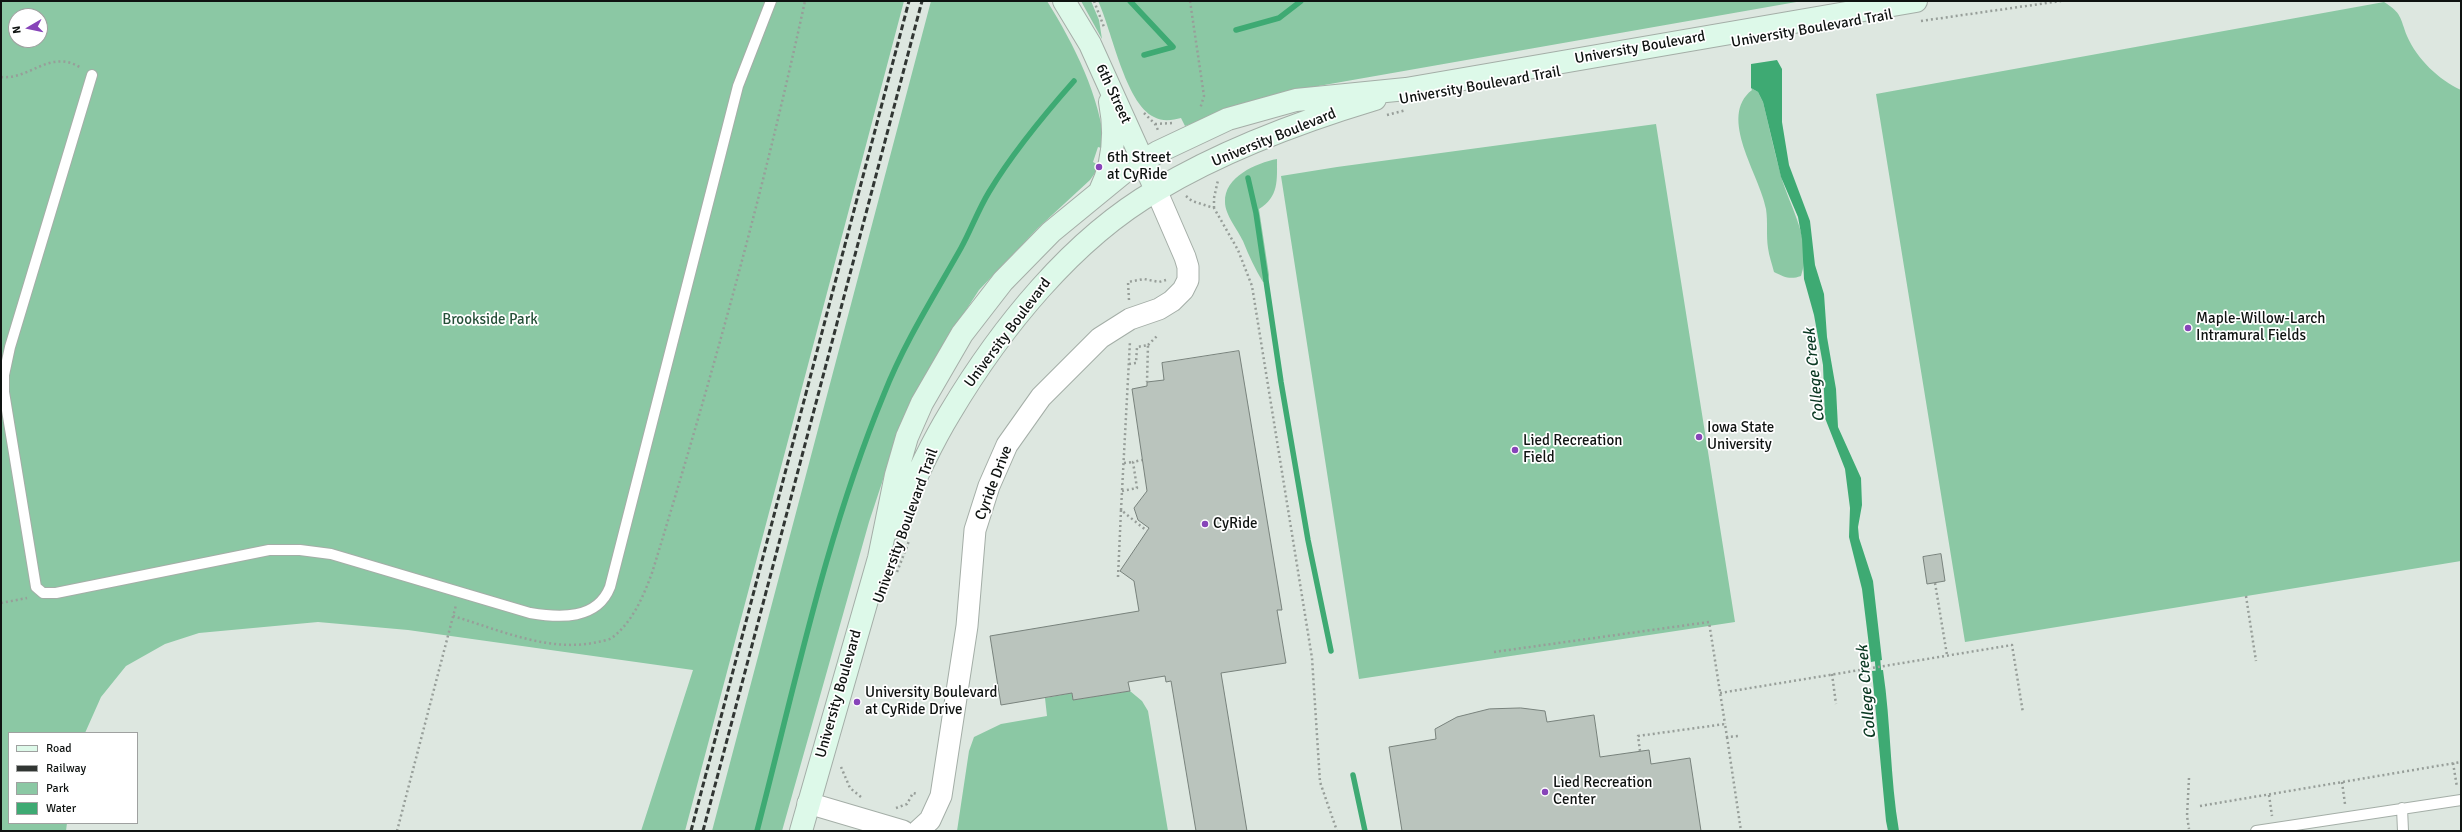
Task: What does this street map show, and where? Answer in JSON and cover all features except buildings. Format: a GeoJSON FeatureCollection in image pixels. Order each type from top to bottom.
{"type":"FeatureCollection","features":[{"type":"Feature","properties":{"kind":"main road","name":"6th Street"},"geometry":{"type":"LineString","coordinates":[[1064,1],[1090,44],[1156,190]]}},
{"type":"Feature","properties":{"kind":"main road","name":"University Boulevard"},"geometry":{"type":"LineString","coordinates":[[879,558],[949,413],[1016,318],[1043,284],[1073,253],[1156,190],[1262,140],[1362,103],[1408,99],[1901,1]]}},
{"type":"Feature","properties":{"kind":"main road","name":"University Boulevard"},"geometry":{"type":"LineString","coordinates":[[1874,7],[1916,1]]}},
{"type":"Feature","properties":{"kind":"main road"},"geometry":{"type":"LineString","coordinates":[[1100,192],[1111,164],[1114,144],[1113,120],[1106,78]]}},
{"type":"Feature","properties":{"kind":"main road","name":"University Boulevard"},"geometry":{"type":"LineString","coordinates":[[801,831],[879,558],[892,490],[908,437],[922,403],[966,329],[1003,281],[1051,232],[1100,192],[1143,160],[1228,119],[1256,109],[1296,100],[1408,99]]}},
{"type":"Feature","properties":{"kind":"street","name":"Cyride Drive"},"geometry":{"type":"LineString","coordinates":[[918,831],[930,820],[941,796],[967,626],[975,530],[989,486],[1007,445],[1041,397],[1100,338],[1130,319],[1159,309],[1172,301],[1183,290],[1188,280],[1185,257],[1156,190]]}},
{"type":"Feature","properties":{"kind":"street"},"geometry":{"type":"LineString","coordinates":[[808,803],[903,831]]}},
{"type":"Feature","properties":{"kind":"lane"},"geometry":{"type":"LineString","coordinates":[[92,75],[10,347],[4,375],[4,392],[36,587],[43,593],[56,593],[277,550],[300,550],[331,554],[530,613],[558,618],[583,613],[605,600],[738,86],[771,1]]}},
{"type":"Feature","properties":{"kind":"lane"},"geometry":{"type":"LineString","coordinates":[[2256,831],[2298,828],[2402,808],[2461,800]]}},
{"type":"Feature","properties":{"kind":"lane"},"geometry":{"type":"LineString","coordinates":[[2402,808],[2403,831]]}},
{"type":"Feature","properties":{"kind":"path"},"geometry":{"type":"LineString","coordinates":[[453,616],[546,644],[582,645],[612,639],[628,622],[642,597],[652,573],[704,405],[746,250],[805,1]]}},
{"type":"Feature","properties":{"kind":"path"},"geometry":{"type":"LineString","coordinates":[[1190,1],[1204,96],[1202,107],[1198,111]]}},
{"type":"Feature","properties":{"kind":"path","name":"University Boulevard Trail"},"geometry":{"type":"LineString","coordinates":[[1913,23],[2061,1]]}},
{"type":"Feature","properties":{"kind":"path"},"geometry":{"type":"LineString","coordinates":[[1,77],[20,74],[48,63],[70,61],[92,75]]}},
{"type":"Feature","properties":{"kind":"path","name":"University Boulevard Trail"},"geometry":{"type":"LineString","coordinates":[[1382,116],[1408,99]]}},
{"type":"Feature","properties":{"kind":"path"},"geometry":{"type":"LineString","coordinates":[[1155,124],[1179,121]]}},
{"type":"Feature","properties":{"kind":"path"},"geometry":{"type":"LineString","coordinates":[[1220,176],[1215,188],[1214,208],[1238,250],[1252,286],[1312,658],[1320,782],[1337,831]]}},
{"type":"Feature","properties":{"kind":"path"},"geometry":{"type":"LineString","coordinates":[[1178,197],[1185,193],[1192,201],[1214,208]]}},
{"type":"Feature","properties":{"kind":"path"},"geometry":{"type":"LineString","coordinates":[[1128,282],[1144,279],[1159,282],[1171,278]]}},
{"type":"Feature","properties":{"kind":"path"},"geometry":{"type":"LineString","coordinates":[[1118,577],[1130,336]]}},
{"type":"Feature","properties":{"kind":"path"},"geometry":{"type":"LineString","coordinates":[[1129,364],[1136,363],[1137,347],[1148,345],[1157,336]]}},
{"type":"Feature","properties":{"kind":"path"},"geometry":{"type":"LineString","coordinates":[[1147,382],[1148,345]]}},
{"type":"Feature","properties":{"kind":"path"},"geometry":{"type":"LineString","coordinates":[[1124,463],[1142,460]]}},
{"type":"Feature","properties":{"kind":"path"},"geometry":{"type":"LineString","coordinates":[[1122,491],[1137,488],[1133,462]]}},
{"type":"Feature","properties":{"kind":"path"},"geometry":{"type":"LineString","coordinates":[[1121,510],[1147,531]]}},
{"type":"Feature","properties":{"kind":"path","name":"University Boulevard Trail"},"geometry":{"type":"LineString","coordinates":[[897,573],[910,538]]}},
{"type":"Feature","properties":{"kind":"path"},"geometry":{"type":"LineString","coordinates":[[1935,583],[1947,656]]}},
{"type":"Feature","properties":{"kind":"path"},"geometry":{"type":"LineString","coordinates":[[1,603],[43,593]]}},
{"type":"Feature","properties":{"kind":"path"},"geometry":{"type":"LineString","coordinates":[[397,831],[460,593]]}},
{"type":"Feature","properties":{"kind":"path"},"geometry":{"type":"LineString","coordinates":[[2246,596],[2256,661]]}},
{"type":"Feature","properties":{"kind":"path"},"geometry":{"type":"LineString","coordinates":[[1494,652],[1709,622],[1741,831]]}},
{"type":"Feature","properties":{"kind":"path"},"geometry":{"type":"LineString","coordinates":[[1720,693],[2012,645],[2023,713]]}},
{"type":"Feature","properties":{"kind":"path"},"geometry":{"type":"LineString","coordinates":[[1832,674],[1836,704]]}},
{"type":"Feature","properties":{"kind":"path"},"geometry":{"type":"LineString","coordinates":[[1640,751],[1638,736],[1725,724]]}},
{"type":"Feature","properties":{"kind":"path"},"geometry":{"type":"LineString","coordinates":[[1727,737],[1739,736]]}},
{"type":"Feature","properties":{"kind":"path"},"geometry":{"type":"LineString","coordinates":[[839,776],[843,760]]}},
{"type":"Feature","properties":{"kind":"path"},"geometry":{"type":"LineString","coordinates":[[2200,806],[2461,762]]}},
{"type":"Feature","properties":{"kind":"path"},"geometry":{"type":"LineString","coordinates":[[841,767],[850,788],[863,799]]}},
{"type":"Feature","properties":{"kind":"path"},"geometry":{"type":"LineString","coordinates":[[2189,778],[2189,829]]}},
{"type":"Feature","properties":{"kind":"path"},"geometry":{"type":"LineString","coordinates":[[891,808],[901,807],[911,800],[913,793],[918,794]]}},
{"type":"Feature","properties":{"kind":"path"},"geometry":{"type":"LineString","coordinates":[[2269,795],[2272,818]]}},
{"type":"Feature","properties":{"kind":"green space","name":"Brookside Park"},"geometry":{"type":"Polygon","coordinates":[[[1,1],[904,1],[685,831],[641,831],[693,670],[408,630],[318,622],[199,633],[165,644],[126,666],[101,697],[85,732],[8,732],[8,824],[67,824],[66,831],[1,831],[1,1]]]}},
{"type":"Feature","properties":{"kind":"green space"},"geometry":{"type":"Polygon","coordinates":[[[931,1],[1047,1],[1085,72],[1098,110],[1105,149],[1098,147],[1093,162],[1100,166],[1090,180],[1038,228],[979,290],[935,358],[903,419],[869,522],[782,831],[712,831],[931,1]]]}},
{"type":"Feature","properties":{"kind":"green space"},"geometry":{"type":"Polygon","coordinates":[[[1081,1],[1091,1],[1099,20],[1102,39],[1081,1]]]}},
{"type":"Feature","properties":{"kind":"green space"},"geometry":{"type":"Polygon","coordinates":[[[1098,1],[1802,1],[1290,91],[1185,126],[1181,118],[1171,120],[1157,119],[1144,109],[1135,97],[1120,65],[1098,1]]]}},
{"type":"Feature","properties":{"kind":"green space","name":"Maple-Willow-Larch Intramural Fields"},"geometry":{"type":"Polygon","coordinates":[[[2384,2],[2394,9],[2400,16],[2411,45],[2423,61],[2437,75],[2461,90],[2461,561],[1965,642],[1876,94],[2384,2]]]}},
{"type":"Feature","properties":{"kind":"green space"},"geometry":{"type":"Polygon","coordinates":[[[1751,88],[1758,92],[1763,102],[1781,176],[1802,237],[1804,263],[1801,276],[1794,278],[1774,272],[1767,243],[1766,209],[1739,131],[1739,115],[1742,101],[1752,90],[1751,88]]]}},
{"type":"Feature","properties":{"kind":"green space","name":"Lied Recreation Field"},"geometry":{"type":"Polygon","coordinates":[[[1656,124],[1735,622],[1359,679],[1281,176],[1337,167],[1656,124]]]}},
{"type":"Feature","properties":{"kind":"green space"},"geometry":{"type":"Polygon","coordinates":[[[1277,159],[1276,187],[1270,199],[1259,209],[1269,275],[1268,282],[1263,282],[1241,237],[1229,217],[1225,202],[1226,193],[1235,178],[1251,168],[1277,159]]]}},
{"type":"Feature","properties":{"kind":"green space"},"geometry":{"type":"Polygon","coordinates":[[[1130,691],[1142,701],[1148,711],[1168,831],[957,831],[969,751],[974,737],[1001,724],[1047,716],[1045,698],[1072,693],[1073,700],[1130,691]]]}},
{"type":"Feature","properties":{"kind":"water"},"geometry":{"type":"Polygon","coordinates":[[[1777,60],[1782,69],[1782,122],[1789,165],[1810,221],[1815,265],[1824,294],[1827,337],[1836,389],[1838,427],[1861,478],[1862,505],[1858,527],[1859,538],[1873,581],[1882,660],[1871,662],[1862,589],[1849,537],[1850,508],[1845,469],[1825,418],[1823,365],[1814,315],[1804,279],[1802,239],[1798,217],[1781,177],[1763,102],[1758,92],[1751,88],[1751,64],[1777,60]]]}},
{"type":"Feature","properties":{"kind":"water"},"geometry":{"type":"Polygon","coordinates":[[[1883,670],[1899,831],[1888,831],[1886,821],[1872,671],[1883,670]]]}},
{"type":"Feature","properties":{"kind":"waterway"},"geometry":{"type":"LineString","coordinates":[[1130,1],[1173,47],[1144,55]]}},
{"type":"Feature","properties":{"kind":"waterway"},"geometry":{"type":"LineString","coordinates":[[1236,30],[1279,18],[1301,1]]}},
{"type":"Feature","properties":{"kind":"waterway"},"geometry":{"type":"LineString","coordinates":[[757,831],[828,555],[863,447],[892,375],[920,320],[961,248],[981,206],[998,177],[1051,107],[1074,81]]}},
{"type":"Feature","properties":{"kind":"waterway"},"geometry":{"type":"LineString","coordinates":[[1248,178],[1256,213],[1281,382],[1308,540],[1331,651]]}},
{"type":"Feature","properties":{"kind":"waterway","name":"College Creek"},"geometry":{"type":"LineString","coordinates":[[1877,654],[1879,677]]}},
{"type":"Feature","properties":{"kind":"waterway"},"geometry":{"type":"LineString","coordinates":[[1353,775],[1365,831]]}},
{"type":"Feature","properties":{"kind":"railway"},"geometry":{"type":"LineString","coordinates":[[691,831],[909,1]]}},
{"type":"Feature","properties":{"kind":"railway"},"geometry":{"type":"LineString","coordinates":[[703,831],[922,1]]}},
{"type":"Feature","properties":{"kind":"place","name":"6th Street at CyRide"},"geometry":{"type":"Point","coordinates":[1099,167]}},
{"type":"Feature","properties":{"kind":"place","name":"Maple-Willow-Larch Intramural Fields"},"geometry":{"type":"Point","coordinates":[2188,328]}},
{"type":"Feature","properties":{"kind":"place","name":"Iowa State University"},"geometry":{"type":"Point","coordinates":[1699,437]}},
{"type":"Feature","properties":{"kind":"place","name":"Lied Recreation Field"},"geometry":{"type":"Point","coordinates":[1515,450]}},
{"type":"Feature","properties":{"kind":"place","name":"CyRide"},"geometry":{"type":"Point","coordinates":[1205,524]}},
{"type":"Feature","properties":{"kind":"place","name":"University Boulevard at CyRide Drive"},"geometry":{"type":"Point","coordinates":[857,702]}},
{"type":"Feature","properties":{"kind":"place","name":"Lied Recreation Center"},"geometry":{"type":"Point","coordinates":[1545,792]}}]}
